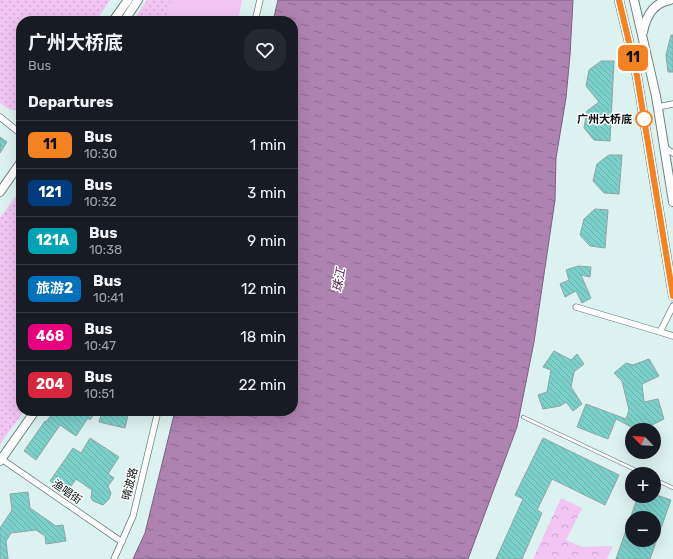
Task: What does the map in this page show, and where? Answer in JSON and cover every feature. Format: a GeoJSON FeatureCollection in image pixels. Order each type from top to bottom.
{"type":"FeatureCollection","features":[{"type":"Feature","properties":{"kind":"main road"},"geometry":{"type":"LineString","coordinates":[[117,16],[128,0]]}},
{"type":"Feature","properties":{"kind":"main road"},"geometry":{"type":"LineString","coordinates":[[127,16],[138,0]]}},
{"type":"Feature","properties":{"kind":"main road"},"geometry":{"type":"LineString","coordinates":[[619,0],[637,76],[673,296]]}},
{"type":"Feature","properties":{"kind":"main road"},"geometry":{"type":"LineString","coordinates":[[634,0],[658,107],[673,202]]}},
{"type":"Feature","properties":{"kind":"main road"},"geometry":{"type":"LineString","coordinates":[[642,34],[645,22],[652,9],[660,3],[670,0]]}},
{"type":"Feature","properties":{"kind":"main road"},"geometry":{"type":"LineString","coordinates":[[0,192],[16,169]]}},
{"type":"Feature","properties":{"kind":"main road"},"geometry":{"type":"LineString","coordinates":[[0,459],[31,416]]}},
{"type":"Feature","properties":{"kind":"street"},"geometry":{"type":"LineString","coordinates":[[256,16],[260,0]]}},
{"type":"Feature","properties":{"kind":"street"},"geometry":{"type":"LineString","coordinates":[[658,107],[673,104]]}},
{"type":"Feature","properties":{"kind":"street"},"geometry":{"type":"LineString","coordinates":[[0,117],[16,130]]}},
{"type":"Feature","properties":{"kind":"street"},"geometry":{"type":"LineString","coordinates":[[665,148],[673,153]]}},
{"type":"Feature","properties":{"kind":"street"},"geometry":{"type":"LineString","coordinates":[[660,332],[673,306]]}},
{"type":"Feature","properties":{"kind":"street"},"geometry":{"type":"LineString","coordinates":[[576,307],[673,336]]}},
{"type":"Feature","properties":{"kind":"street","name":"晴波路"},"geometry":{"type":"LineString","coordinates":[[114,559],[133,516],[157,416]]}},
{"type":"Feature","properties":{"kind":"street","name":"渔唱街"},"geometry":{"type":"LineString","coordinates":[[0,459],[122,542]]}},
{"type":"Feature","properties":{"kind":"lane"},"geometry":{"type":"LineString","coordinates":[[523,417],[629,467]]}},
{"type":"Feature","properties":{"kind":"lane"},"geometry":{"type":"LineString","coordinates":[[661,482],[673,488]]}},
{"type":"Feature","properties":{"kind":"green space"},"geometry":{"type":"Polygon","coordinates":[[[0,0],[110,0],[99,16],[16,16],[16,110],[10,110],[0,103],[0,0]]]}},
{"type":"Feature","properties":{"kind":"green space"},"geometry":{"type":"Polygon","coordinates":[[[147,0],[171,0],[167,16],[136,16],[147,0]]]}},
{"type":"Feature","properties":{"kind":"green space"},"geometry":{"type":"Polygon","coordinates":[[[171,0],[242,0],[239,16],[167,16],[171,0]]]}},
{"type":"Feature","properties":{"kind":"green space"},"geometry":{"type":"Polygon","coordinates":[[[16,196],[16,416],[20,416],[0,444],[0,218],[16,196]]]}},
{"type":"Feature","properties":{"kind":"green space"},"geometry":{"type":"Polygon","coordinates":[[[561,498],[582,508],[566,540],[582,547],[613,546],[607,559],[533,559],[561,498]]]}},
{"type":"Feature","properties":{"kind":"water","name":"珠江"},"geometry":{"type":"Polygon","coordinates":[[[278,0],[573,0],[566,98],[556,158],[555,200],[534,342],[517,427],[468,559],[133,559],[145,533],[174,416],[298,416],[298,16],[274,16],[278,0]]]}},
{"type":"Feature","properties":{"kind":"building"},"geometry":{"type":"Polygon","coordinates":[[[671,35],[673,35],[673,72],[668,72],[666,55],[671,35]]]}},
{"type":"Feature","properties":{"kind":"building"},"geometry":{"type":"Polygon","coordinates":[[[601,61],[614,61],[610,141],[594,140],[584,128],[587,111],[599,102],[586,86],[589,70],[601,61]]]}},
{"type":"Feature","properties":{"kind":"building"},"geometry":{"type":"Polygon","coordinates":[[[0,137],[7,142],[0,153],[0,137]]]}},
{"type":"Feature","properties":{"kind":"building"},"geometry":{"type":"Polygon","coordinates":[[[609,155],[622,155],[619,194],[604,193],[593,181],[597,164],[609,155]]]}},
{"type":"Feature","properties":{"kind":"building"},"geometry":{"type":"Polygon","coordinates":[[[595,209],[608,210],[605,248],[590,246],[580,235],[584,219],[595,209]]]}},
{"type":"Feature","properties":{"kind":"building"},"geometry":{"type":"Polygon","coordinates":[[[578,266],[591,267],[590,277],[581,275],[591,298],[582,303],[576,291],[565,297],[560,284],[569,280],[566,270],[578,266]]]}},
{"type":"Feature","properties":{"kind":"building"},"geometry":{"type":"Polygon","coordinates":[[[554,351],[571,360],[577,354],[584,364],[574,372],[571,387],[582,404],[573,411],[566,402],[560,406],[543,409],[538,395],[547,392],[551,370],[543,367],[554,351]]]}},
{"type":"Feature","properties":{"kind":"building"},"geometry":{"type":"Polygon","coordinates":[[[649,359],[659,376],[642,384],[644,402],[658,399],[664,419],[656,423],[625,424],[616,419],[608,439],[577,427],[586,404],[626,419],[629,410],[622,381],[614,373],[626,363],[633,365],[649,359]]]}},
{"type":"Feature","properties":{"kind":"building"},"geometry":{"type":"Polygon","coordinates":[[[50,416],[93,416],[90,420],[88,418],[76,436],[60,425],[36,460],[24,451],[45,421],[46,422],[50,416]]]}},
{"type":"Feature","properties":{"kind":"building"},"geometry":{"type":"Polygon","coordinates":[[[101,416],[128,416],[125,428],[99,422],[101,416]]]}},
{"type":"Feature","properties":{"kind":"building"},"geometry":{"type":"Polygon","coordinates":[[[90,438],[119,457],[108,474],[114,478],[108,486],[111,493],[109,499],[103,505],[93,501],[91,498],[92,490],[76,479],[67,492],[50,481],[73,448],[81,453],[90,438]]]}},
{"type":"Feature","properties":{"kind":"building"},"geometry":{"type":"Polygon","coordinates":[[[543,438],[619,475],[605,505],[552,479],[537,510],[542,513],[522,559],[496,559],[523,499],[515,495],[543,438]]]}},
{"type":"Feature","properties":{"kind":"building"},"geometry":{"type":"Polygon","coordinates":[[[28,492],[30,508],[56,526],[63,525],[66,541],[46,544],[45,536],[36,530],[11,533],[6,541],[8,559],[0,559],[0,528],[12,510],[10,494],[28,492]]]}},
{"type":"Feature","properties":{"kind":"building"},"geometry":{"type":"Polygon","coordinates":[[[661,496],[671,500],[661,528],[661,511],[633,511],[636,503],[661,503],[661,496]]]}},
{"type":"Feature","properties":{"kind":"building"},"geometry":{"type":"Polygon","coordinates":[[[625,533],[625,547],[654,547],[650,559],[616,559],[625,533]]]}},
{"type":"Feature","properties":{"kind":"bus line","name":"11"},"geometry":{"type":"LineString","coordinates":[[619,0],[637,76],[673,296]]}},
{"type":"Feature","properties":{"kind":"place","name":"广州大桥底"},"geometry":{"type":"Point","coordinates":[644,119]}}]}
